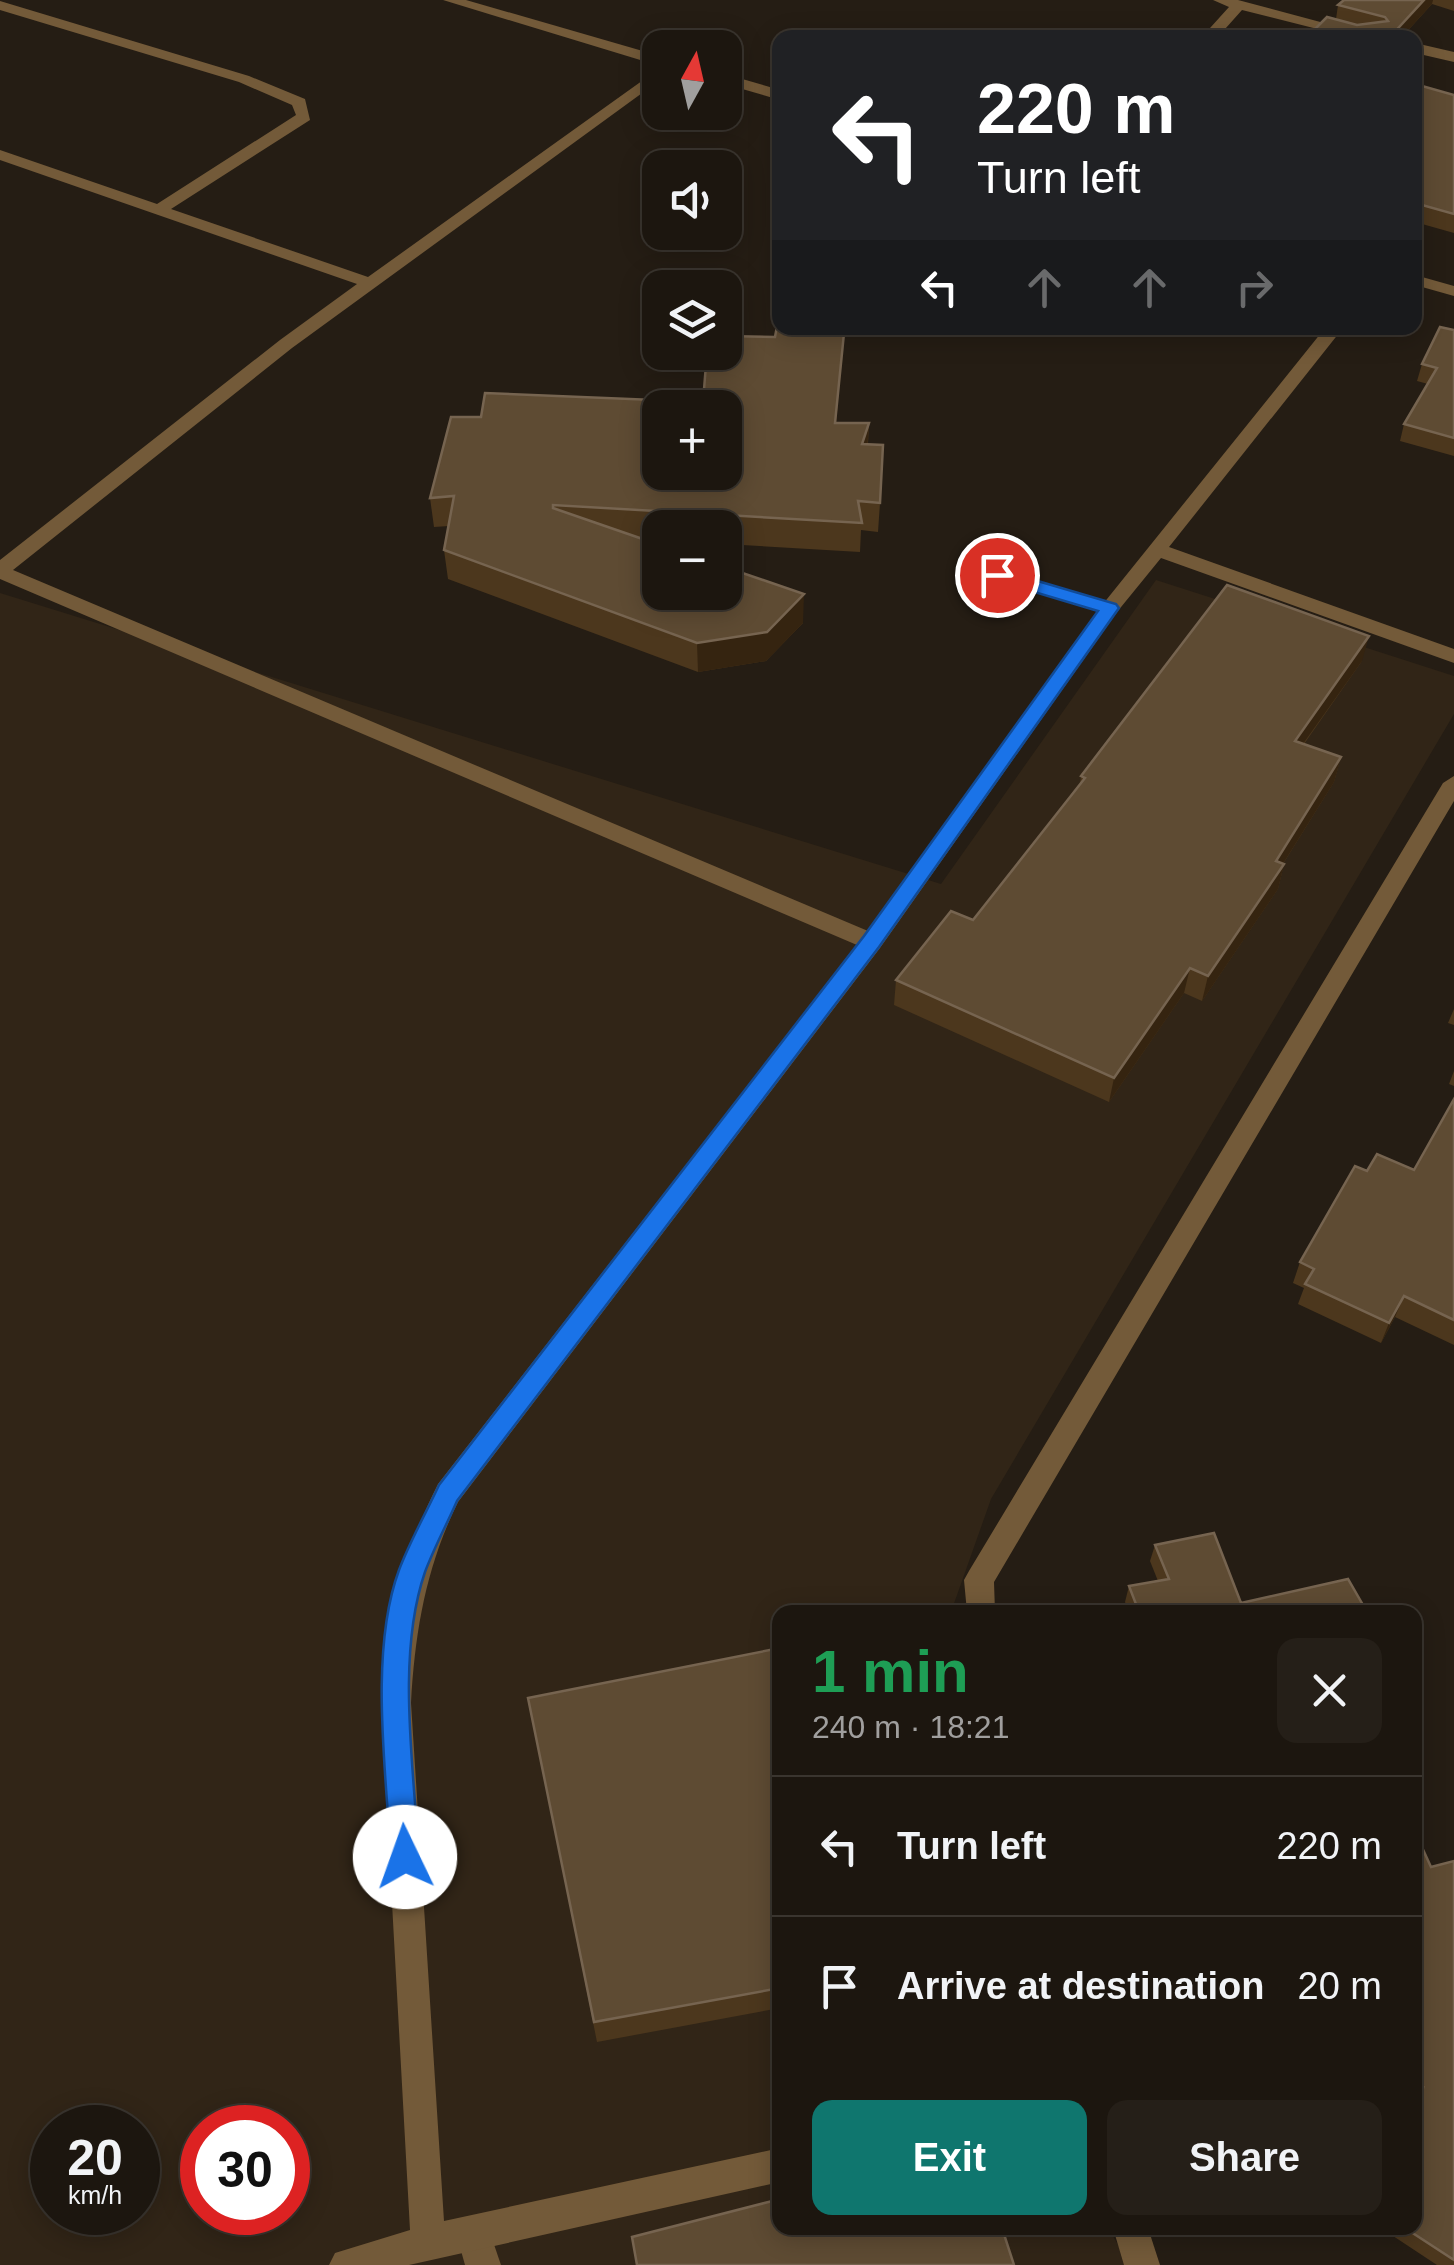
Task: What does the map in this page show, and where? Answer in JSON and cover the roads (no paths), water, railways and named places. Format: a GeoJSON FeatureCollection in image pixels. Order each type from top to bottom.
{"type":"FeatureCollection","features":[{"type":"Feature","properties":{"kind":"street"},"geometry":{"type":"LineString","coordinates":[[450,0],[642,56]]}},
{"type":"Feature","properties":{"kind":"street"},"geometry":{"type":"LineString","coordinates":[[1220,0],[1340,30]]}},
{"type":"Feature","properties":{"kind":"street"},"geometry":{"type":"LineString","coordinates":[[0,5],[244,79],[299,102],[304,117],[158,210]]}},
{"type":"Feature","properties":{"kind":"street"},"geometry":{"type":"LineString","coordinates":[[1215,30],[1238,5]]}},
{"type":"Feature","properties":{"kind":"street"},"geometry":{"type":"LineString","coordinates":[[1422,50],[1454,57]]}},
{"type":"Feature","properties":{"kind":"street"},"geometry":{"type":"LineString","coordinates":[[742,85],[772,93]]}},
{"type":"Feature","properties":{"kind":"street"},"geometry":{"type":"LineString","coordinates":[[642,86],[286,344],[0,571],[872,942]]}},
{"type":"Feature","properties":{"kind":"street"},"geometry":{"type":"LineString","coordinates":[[0,155],[370,283]]}},
{"type":"Feature","properties":{"kind":"street"},"geometry":{"type":"LineString","coordinates":[[1422,282],[1454,291]]}},
{"type":"Feature","properties":{"kind":"street"},"geometry":{"type":"LineString","coordinates":[[428,2242],[396,1702],[402,1614],[412,1572],[448,1494],[872,942],[1110,608],[1328,335]]}},
{"type":"Feature","properties":{"kind":"street"},"geometry":{"type":"LineString","coordinates":[[1158,550],[1447,654],[1454,630]]}},
{"type":"Feature","properties":{"kind":"street"},"geometry":{"type":"LineString","coordinates":[[997,575],[1110,608]]}},
{"type":"Feature","properties":{"kind":"street"},"geometry":{"type":"LineString","coordinates":[[981,1605],[979,1580],[1454,783]]}},
{"type":"Feature","properties":{"kind":"street"},"geometry":{"type":"LineString","coordinates":[[347,2265],[428,2242],[479,2249],[772,2167]]}},
{"type":"Feature","properties":{"kind":"street"},"geometry":{"type":"LineString","coordinates":[[1133,2235],[1142,2265]]}}]}
